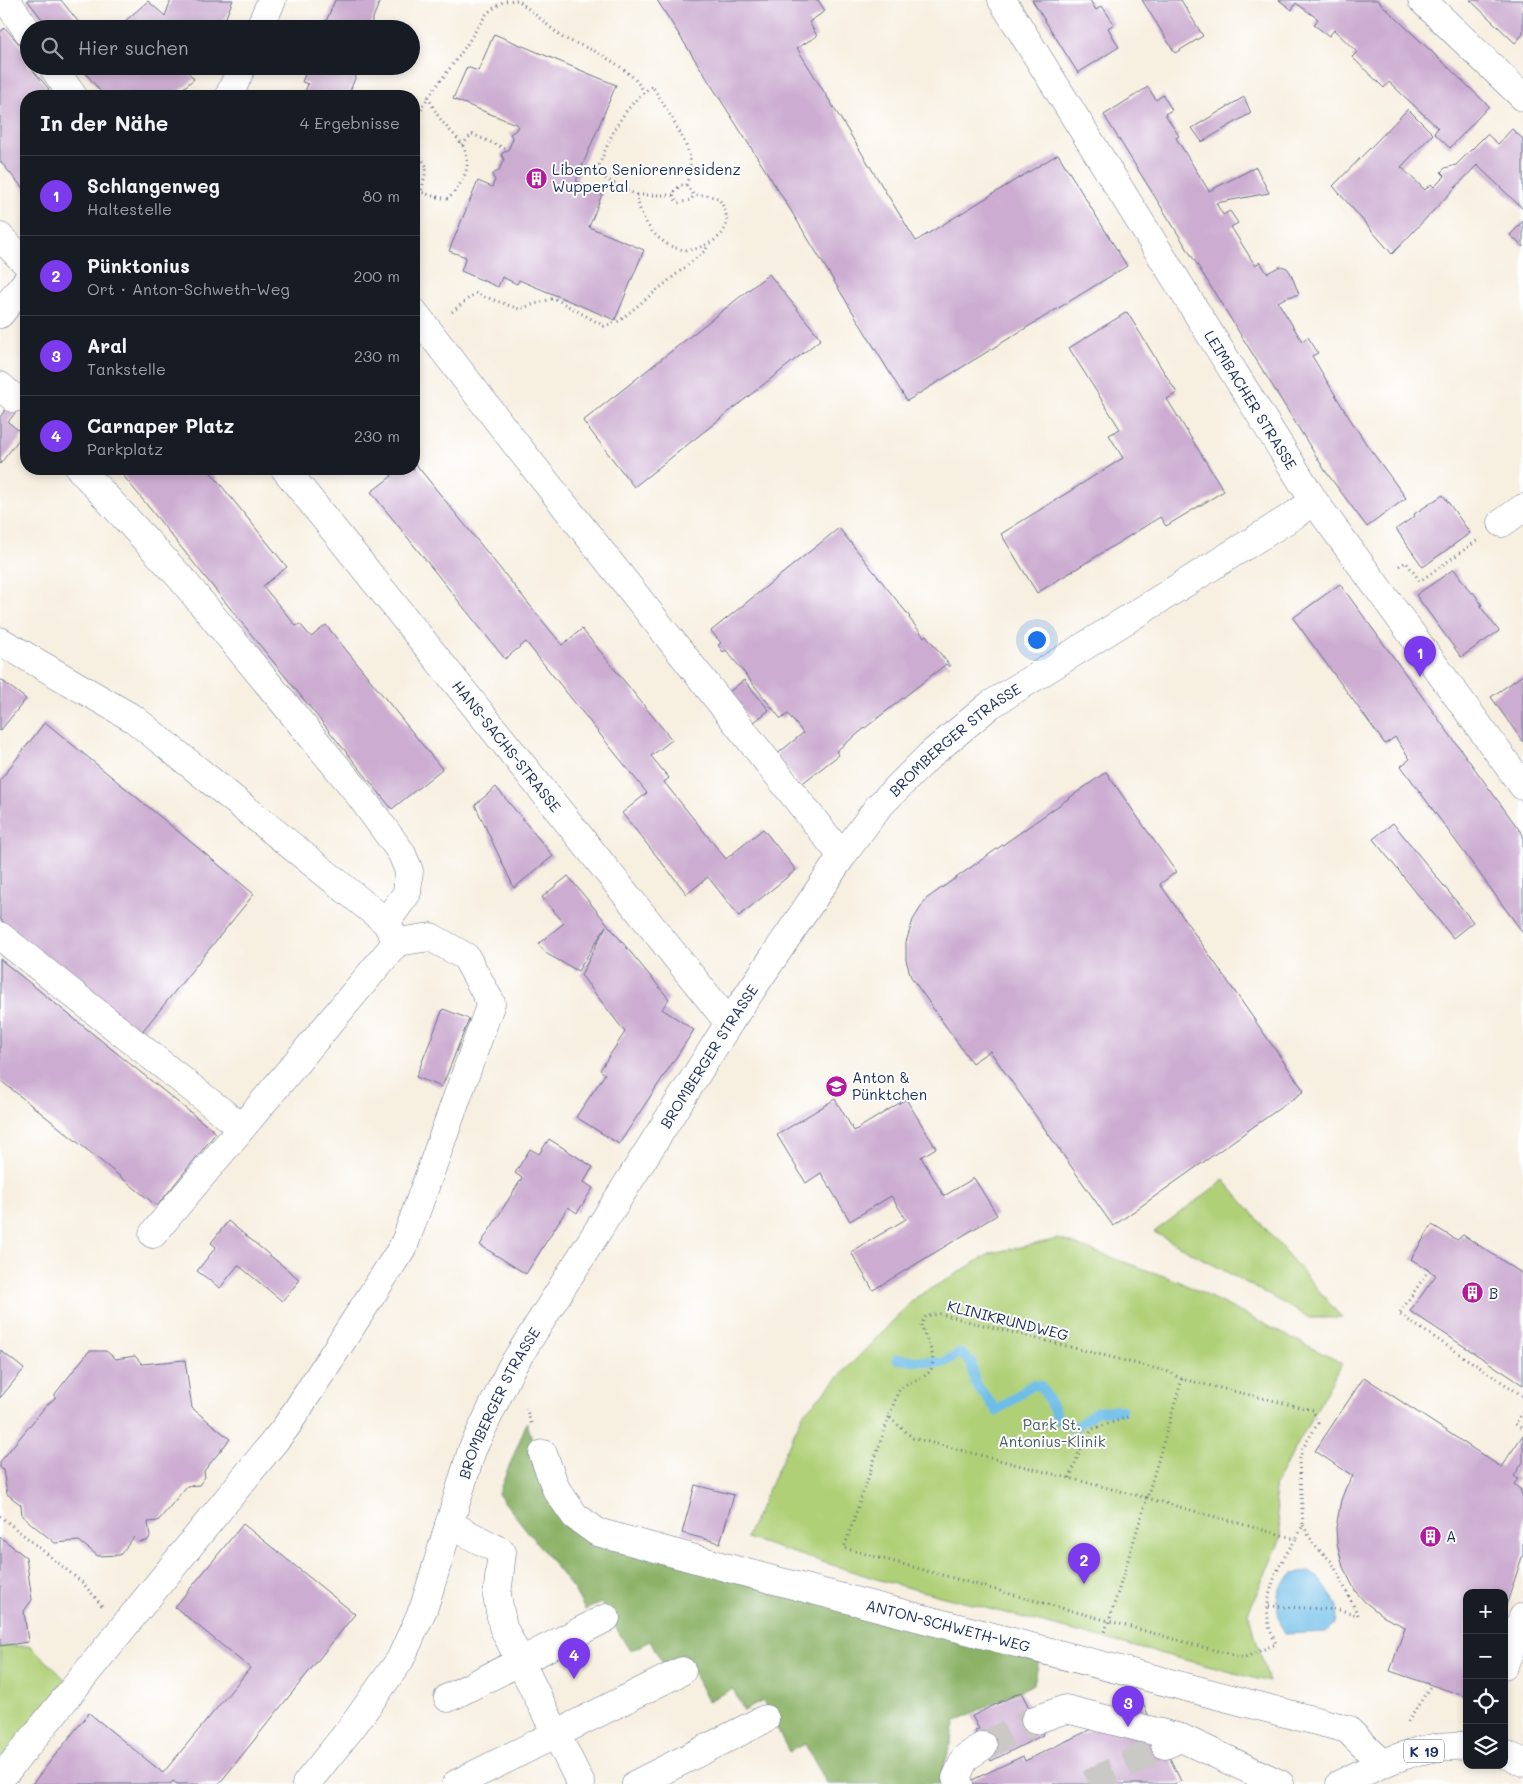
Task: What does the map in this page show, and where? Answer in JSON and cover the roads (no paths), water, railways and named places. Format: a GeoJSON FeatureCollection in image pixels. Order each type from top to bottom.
{"type":"FeatureCollection","features":[{"type":"Feature","properties":{"kind":"street"},"geometry":{"type":"LineString","coordinates":[[6,0],[20,20]]}},
{"type":"Feature","properties":{"kind":"street"},"geometry":{"type":"LineString","coordinates":[[263,20],[272,0]]}},
{"type":"Feature","properties":{"kind":"street","name":"LEIMBACHER STRASSE"},"geometry":{"type":"LineString","coordinates":[[1002,0],[1314,501],[1523,786]]}},
{"type":"Feature","properties":{"kind":"street"},"geometry":{"type":"LineString","coordinates":[[1422,0],[1523,97]]}},
{"type":"Feature","properties":{"kind":"street"},"geometry":{"type":"LineString","coordinates":[[58,75],[68,90]]}},
{"type":"Feature","properties":{"kind":"street"},"geometry":{"type":"LineString","coordinates":[[232,90],[238,75]]}},
{"type":"Feature","properties":{"kind":"street"},"geometry":{"type":"LineString","coordinates":[[0,237],[20,257]]}},
{"type":"Feature","properties":{"kind":"street"},"geometry":{"type":"LineString","coordinates":[[0,314],[20,289]]}},
{"type":"Feature","properties":{"kind":"street"},"geometry":{"type":"LineString","coordinates":[[421,321],[842,856]]}},
{"type":"Feature","properties":{"kind":"street"},"geometry":{"type":"LineString","coordinates":[[86,475],[180,577],[355,789],[401,852],[409,871],[407,893],[391,932],[241,1127],[153,1234]]}},
{"type":"Feature","properties":{"kind":"street","name":"HANS-SACHS-STRASSE"},"geometry":{"type":"LineString","coordinates":[[290,475],[729,1023]]}},
{"type":"Feature","properties":{"kind":"street","name":"BROMBERGER STRASSE"},"geometry":{"type":"LineString","coordinates":[[306,1784],[352,1727],[400,1660],[424,1607],[472,1450],[511,1368],[729,1023],[842,856],[878,807],[930,756],[990,705],[1314,501]]}},
{"type":"Feature","properties":{"kind":"street"},"geometry":{"type":"LineString","coordinates":[[0,641],[134,719],[391,932],[431,937],[466,957],[492,1003],[404,1245],[286,1427],[0,1779]]}},
{"type":"Feature","properties":{"kind":"street"},"geometry":{"type":"LineString","coordinates":[[0,936],[241,1127]]}},
{"type":"Feature","properties":{"kind":"street","name":"ANTON-SCHWETH-WEG"},"geometry":{"type":"LineString","coordinates":[[543,1454],[556,1489],[576,1516],[597,1532],[734,1570],[1347,1730],[1382,1763]]}},
{"type":"Feature","properties":{"kind":"street"},"geometry":{"type":"LineString","coordinates":[[449,1524],[502,1552],[497,1596],[503,1627],[581,1784]]}},
{"type":"Feature","properties":{"kind":"street"},"geometry":{"type":"LineString","coordinates":[[1508,1655],[1523,1617]]}},
{"type":"Feature","properties":{"kind":"street"},"geometry":{"type":"LineString","coordinates":[[448,1698],[606,1618]]}},
{"type":"Feature","properties":{"kind":"street"},"geometry":{"type":"LineString","coordinates":[[456,1784],[682,1671]]}},
{"type":"Feature","properties":{"kind":"street"},"geometry":{"type":"LineString","coordinates":[[1035,1720],[1066,1708],[1172,1742],[1280,1784]]}},
{"type":"Feature","properties":{"kind":"street"},"geometry":{"type":"LineString","coordinates":[[636,1784],[765,1719]]}},
{"type":"Feature","properties":{"kind":"street"},"geometry":{"type":"LineString","coordinates":[[959,1784],[956,1778],[964,1758],[983,1746]]}},
{"type":"Feature","properties":{"kind":"street","name":"K 19"},"geometry":{"type":"LineString","coordinates":[[1340,1784],[1382,1763],[1436,1748],[1463,1746]]}},
{"type":"Feature","properties":{"kind":"street"},"geometry":{"type":"LineString","coordinates":[[1508,1753],[1523,1755]]}},
{"type":"Feature","properties":{"kind":"street"},"geometry":{"type":"LineString","coordinates":[[1508,1754],[1523,1762]]}},
{"type":"Feature","properties":{"kind":"water"},"geometry":{"type":"Polygon","coordinates":[[[1309,1572],[1319,1578],[1338,1606],[1335,1624],[1326,1632],[1285,1634],[1280,1623],[1278,1610],[1281,1586],[1292,1574],[1309,1572]]]}},
{"type":"Feature","properties":{"kind":"waterway"},"geometry":{"type":"LineString","coordinates":[[897,1359],[943,1363],[960,1353],[971,1361],[975,1383],[997,1411],[1032,1385],[1041,1386],[1060,1421],[1076,1427],[1097,1411],[1122,1410]]}},
{"type":"Feature","properties":{"kind":"tunnel"},"geometry":{"type":"LineString","coordinates":[[983,1746],[1035,1720]]}},
{"type":"Feature","properties":{"kind":"tunnel"},"geometry":{"type":"LineString","coordinates":[[1089,1784],[1164,1746]]}},
{"type":"Feature","properties":{"kind":"place","name":"Libento Seniorenresidenz Wuppertal"},"geometry":{"type":"Point","coordinates":[536,178]}},
{"type":"Feature","properties":{"kind":"place","name":"Schlangenweg"},"geometry":{"type":"Point","coordinates":[1420,677]}},
{"type":"Feature","properties":{"kind":"place","name":"Anton & Pünktchen"},"geometry":{"type":"Point","coordinates":[836,1086]}},
{"type":"Feature","properties":{"kind":"place","name":"B"},"geometry":{"type":"Point","coordinates":[1473,1293]}},
{"type":"Feature","properties":{"kind":"place","name":"A"},"geometry":{"type":"Point","coordinates":[1430,1536]}},
{"type":"Feature","properties":{"kind":"place","name":"Pünktonius"},"geometry":{"type":"Point","coordinates":[1084,1584]}},
{"type":"Feature","properties":{"kind":"place","name":"Carnaper Platz"},"geometry":{"type":"Point","coordinates":[574,1679]}},
{"type":"Feature","properties":{"kind":"place","name":"Aral"},"geometry":{"type":"Point","coordinates":[1128,1727]}},
{"type":"Feature","properties":{"kind":"park label","name":"Park St. Antonius-Klinik"},"geometry":{"type":"Point","coordinates":[1052,1432]}}]}
